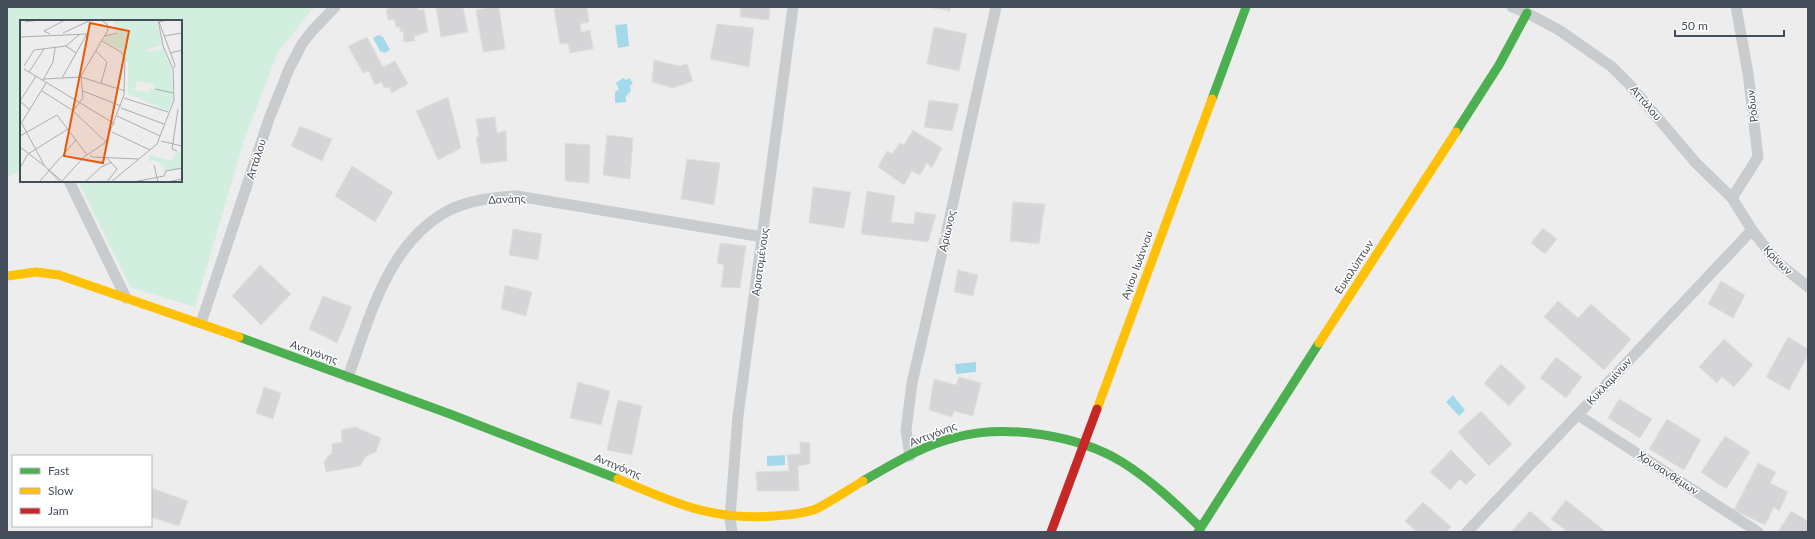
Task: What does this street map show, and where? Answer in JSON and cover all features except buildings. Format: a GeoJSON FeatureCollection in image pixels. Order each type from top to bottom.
{"type":"FeatureCollection","features":[{"type":"Feature","properties":{"kind":"street","name":"Αττάλου"},"geometry":{"type":"LineString","coordinates":[[201,324],[269,119],[289,69],[305,40],[335,7]]}},
{"type":"Feature","properties":{"kind":"street","name":"Αριστομένους"},"geometry":{"type":"LineString","coordinates":[[732,532],[730,518],[738,416],[793,7]]}},
{"type":"Feature","properties":{"kind":"street","name":"Αρίωνος"},"geometry":{"type":"LineString","coordinates":[[910,456],[906,430],[912,383],[996,7]]}},
{"type":"Feature","properties":{"kind":"street","name":"Αγίου Ιωάννου"},"geometry":{"type":"LineString","coordinates":[[1051,532],[1246,7]]}},
{"type":"Feature","properties":{"kind":"street","name":"Αττάλου"},"geometry":{"type":"LineString","coordinates":[[1512,7],[1528,13],[1559,30],[1612,67],[1629,84],[1696,163],[1732,198],[1752,230]]}},
{"type":"Feature","properties":{"kind":"street","name":"Ρόδων"},"geometry":{"type":"LineString","coordinates":[[1732,198],[1758,157],[1748,73],[1736,7]]}},
{"type":"Feature","properties":{"kind":"street","name":"Ευκαλύπτων"},"geometry":{"type":"LineString","coordinates":[[1199,530],[1362,275],[1478,98],[1509,49],[1528,13]]}},
{"type":"Feature","properties":{"kind":"street"},"geometry":{"type":"LineString","coordinates":[[69,182],[126,298]]}},
{"type":"Feature","properties":{"kind":"street","name":"Δανάης"},"geometry":{"type":"LineString","coordinates":[[348,377],[379,295],[404,250],[431,221],[460,206],[485,199],[518,196],[763,238]]}},
{"type":"Feature","properties":{"kind":"street","name":"Κρίνων"},"geometry":{"type":"LineString","coordinates":[[1752,230],[1776,261],[1808,287]]}},
{"type":"Feature","properties":{"kind":"street","name":"Κυκλαμίνων"},"geometry":{"type":"LineString","coordinates":[[1467,532],[1752,230]]}},
{"type":"Feature","properties":{"kind":"street","name":"Αντιγόνης"},"geometry":{"type":"LineString","coordinates":[[7,276],[31,272],[51,273],[126,298],[348,377],[585,466],[674,502],[704,512],[730,518],[806,512],[815,509],[910,456],[945,440],[981,432],[1009,432],[1060,437],[1084,443],[1112,455],[1141,474],[1199,530]]}},
{"type":"Feature","properties":{"kind":"street","name":"Χρυσανθέμων"},"geometry":{"type":"LineString","coordinates":[[1578,415],[1758,532]]}},
{"type":"Feature","properties":{"kind":"green space"},"geometry":{"type":"Polygon","coordinates":[[[7,7],[314,7],[278,52],[244,140],[195,307],[131,288],[78,182],[182,182],[182,20],[20,20],[20,171],[7,178],[7,7]]]}},
{"type":"Feature","properties":{"kind":"water"},"geometry":{"type":"Polygon","coordinates":[[[627,24],[629,46],[618,48],[615,25],[627,24]]]}},
{"type":"Feature","properties":{"kind":"water"},"geometry":{"type":"Polygon","coordinates":[[[378,35],[383,37],[390,50],[384,53],[380,51],[373,38],[378,35]]]}},
{"type":"Feature","properties":{"kind":"water"},"geometry":{"type":"Polygon","coordinates":[[[623,78],[626,80],[629,78],[633,83],[630,86],[631,91],[626,96],[626,102],[615,103],[615,92],[619,89],[616,83],[623,78]]]}},
{"type":"Feature","properties":{"kind":"water"},"geometry":{"type":"Polygon","coordinates":[[[976,362],[976,372],[956,374],[955,364],[976,362]]]}},
{"type":"Feature","properties":{"kind":"water"},"geometry":{"type":"Polygon","coordinates":[[[1453,395],[1465,410],[1459,416],[1446,402],[1453,395]]]}},
{"type":"Feature","properties":{"kind":"water"},"geometry":{"type":"Polygon","coordinates":[[[785,455],[785,465],[767,466],[767,456],[785,455]]]}},
{"type":"Feature","properties":{"kind":"traffic: fast"},"geometry":{"type":"LineString","coordinates":[[1212,99],[1246,7]]}},
{"type":"Feature","properties":{"kind":"traffic: fast"},"geometry":{"type":"LineString","coordinates":[[1456,132],[1499,65],[1527,13]]}},
{"type":"Feature","properties":{"kind":"traffic: fast"},"geometry":{"type":"LineString","coordinates":[[239,337],[450,414],[618,479]]}},
{"type":"Feature","properties":{"kind":"traffic: fast"},"geometry":{"type":"LineString","coordinates":[[1198,532],[1319,343]]}},
{"type":"Feature","properties":{"kind":"traffic: fast"},"geometry":{"type":"LineString","coordinates":[[863,481],[920,450],[944,440],[976,433],[1019,432],[1041,434],[1085,445],[1122,462],[1153,484],[1201,528]]}},
{"type":"Feature","properties":{"kind":"traffic: slow"},"geometry":{"type":"LineString","coordinates":[[1097,409],[1212,99]]}},
{"type":"Feature","properties":{"kind":"traffic: slow"},"geometry":{"type":"LineString","coordinates":[[1319,343],[1456,132]]}},
{"type":"Feature","properties":{"kind":"traffic: slow"},"geometry":{"type":"LineString","coordinates":[[7,276],[36,272],[59,275],[239,337]]}},
{"type":"Feature","properties":{"kind":"traffic: slow"},"geometry":{"type":"LineString","coordinates":[[618,479],[693,508],[730,516],[751,517],[789,515],[811,511],[828,503],[863,481]]}},
{"type":"Feature","properties":{"kind":"traffic: jam"},"geometry":{"type":"LineString","coordinates":[[1051,532],[1097,409]]}}]}
